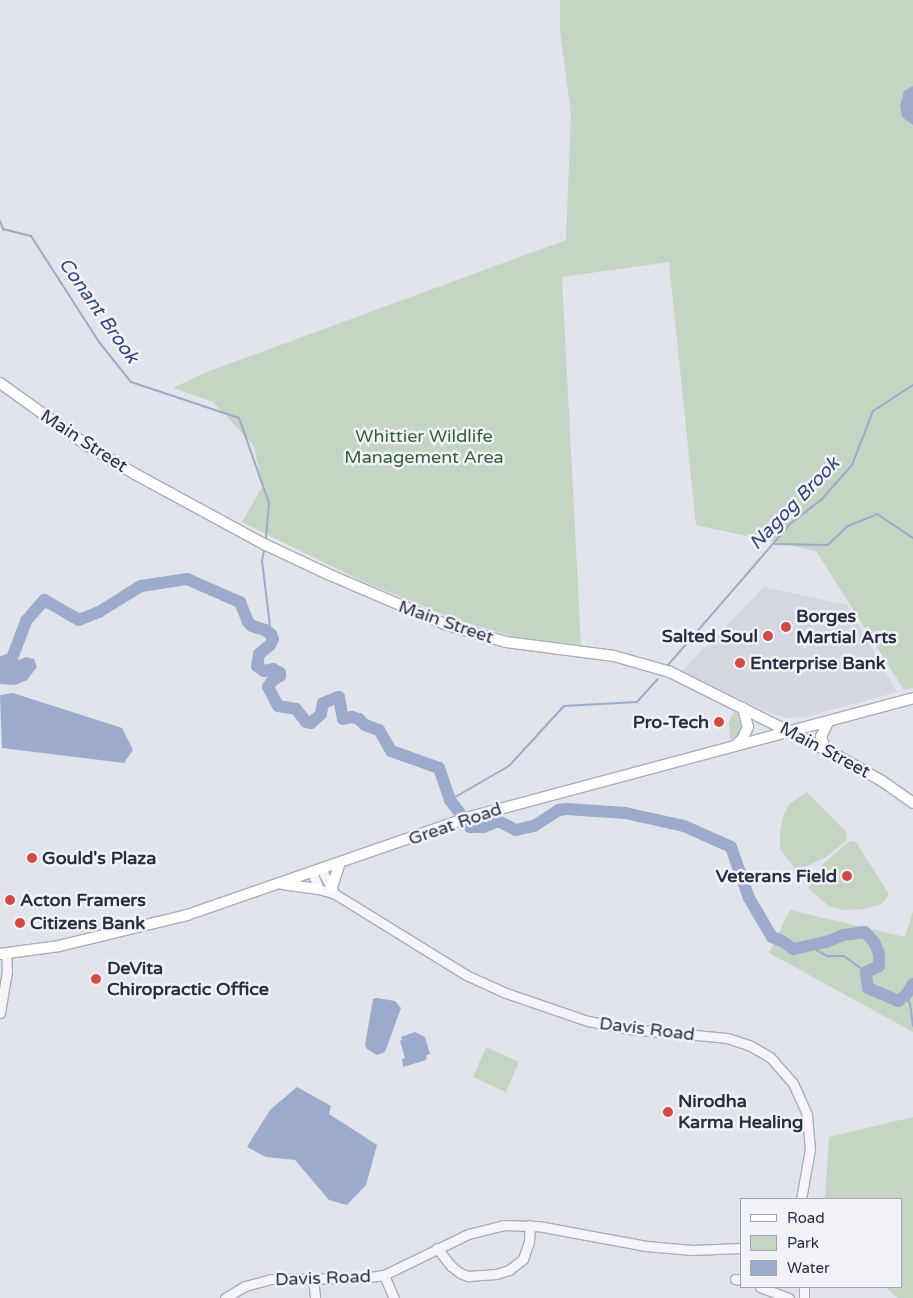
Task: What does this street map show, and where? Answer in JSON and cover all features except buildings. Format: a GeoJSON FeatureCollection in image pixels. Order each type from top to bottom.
{"type":"FeatureCollection","features":[{"type":"Feature","properties":{"kind":"main road","name":"Main Street"},"geometry":{"type":"LineString","coordinates":[[0,384],[88,446],[135,474],[266,545],[405,609],[447,625],[506,642],[614,656],[643,663],[683,678],[825,749],[878,778],[913,803]]}},
{"type":"Feature","properties":{"kind":"main road","name":"Great Road"},"geometry":{"type":"LineString","coordinates":[[3,954],[59,946],[123,932],[279,884],[470,817],[913,698]]}},
{"type":"Feature","properties":{"kind":"main road"},"geometry":{"type":"LineString","coordinates":[[735,746],[747,730],[747,719],[743,708]]}},
{"type":"Feature","properties":{"kind":"main road"},"geometry":{"type":"LineString","coordinates":[[825,749],[821,737],[828,722]]}},
{"type":"Feature","properties":{"kind":"main road"},"geometry":{"type":"LineString","coordinates":[[333,891],[340,863]]}},
{"type":"Feature","properties":{"kind":"main road"},"geometry":{"type":"LineString","coordinates":[[279,884],[319,889]]}},
{"type":"Feature","properties":{"kind":"street"},"geometry":{"type":"LineString","coordinates":[[316,871],[319,889]]}},
{"type":"Feature","properties":{"kind":"street","name":"Davis Road"},"geometry":{"type":"LineString","coordinates":[[316,871],[333,891],[466,975],[506,993],[588,1021],[637,1031],[727,1038],[760,1051],[778,1065],[794,1082],[807,1115],[810,1150],[801,1198]]}},
{"type":"Feature","properties":{"kind":"street","name":"Davis Road"},"geometry":{"type":"LineString","coordinates":[[319,889],[333,891]]}},
{"type":"Feature","properties":{"kind":"street"},"geometry":{"type":"LineString","coordinates":[[0,1013],[7,971],[3,954]]}},
{"type":"Feature","properties":{"kind":"street"},"geometry":{"type":"LineString","coordinates":[[437,1248],[460,1273],[468,1276],[496,1274],[509,1270],[523,1259],[529,1242],[530,1225]]}},
{"type":"Feature","properties":{"kind":"street","name":"Davis Road"},"geometry":{"type":"LineString","coordinates":[[225,1298],[245,1286],[271,1279],[368,1278],[384,1275],[400,1269],[437,1248],[487,1228],[530,1225],[646,1246],[692,1250],[740,1248]]}},
{"type":"Feature","properties":{"kind":"street"},"geometry":{"type":"LineString","coordinates":[[384,1275],[394,1298]]}},
{"type":"Feature","properties":{"kind":"street"},"geometry":{"type":"LineString","coordinates":[[314,1278],[315,1298]]}},
{"type":"Feature","properties":{"kind":"street"},"geometry":{"type":"LineString","coordinates":[[763,1288],[789,1298]]}},
{"type":"Feature","properties":{"kind":"shaded area"},"geometry":{"type":"Polygon","coordinates":[[[764,587],[847,605],[897,692],[806,717],[786,718],[763,710],[682,671],[764,587]]]}},
{"type":"Feature","properties":{"kind":"green space","name":"Whittier Wildlife Management Area"},"geometry":{"type":"Polygon","coordinates":[[[560,0],[913,0],[913,688],[904,690],[816,551],[696,525],[669,262],[562,277],[581,645],[516,637],[456,620],[360,580],[242,522],[262,487],[254,446],[213,402],[173,388],[204,373],[566,240],[571,114],[560,31],[560,0]]]}},
{"type":"Feature","properties":{"kind":"green space"},"geometry":{"type":"Polygon","coordinates":[[[734,711],[741,717],[744,728],[740,734],[730,739],[729,722],[734,711]]]}},
{"type":"Feature","properties":{"kind":"green space","name":"Veterans Field"},"geometry":{"type":"Polygon","coordinates":[[[807,792],[847,833],[846,841],[826,857],[797,871],[780,849],[780,833],[783,816],[789,804],[807,792]]]}},
{"type":"Feature","properties":{"kind":"green space","name":"Veterans Field"},"geometry":{"type":"Polygon","coordinates":[[[850,841],[856,842],[889,894],[882,904],[864,909],[844,910],[830,907],[808,888],[823,864],[850,841]]]}},
{"type":"Feature","properties":{"kind":"green space"},"geometry":{"type":"Polygon","coordinates":[[[790,910],[905,937],[913,911],[913,1032],[769,953],[790,910]]]}},
{"type":"Feature","properties":{"kind":"green space"},"geometry":{"type":"Polygon","coordinates":[[[486,1047],[519,1062],[506,1092],[473,1077],[486,1047]]]}},
{"type":"Feature","properties":{"kind":"green space"},"geometry":{"type":"Polygon","coordinates":[[[913,1117],[913,1298],[898,1298],[886,1288],[903,1288],[903,1198],[825,1198],[829,1137],[913,1117]]]}},
{"type":"Feature","properties":{"kind":"water"},"geometry":{"type":"Polygon","coordinates":[[[913,86],[913,125],[902,117],[900,106],[904,91],[913,86]]]}},
{"type":"Feature","properties":{"kind":"water"},"geometry":{"type":"Polygon","coordinates":[[[26,657],[34,659],[37,667],[27,680],[15,685],[0,684],[0,659],[14,662],[26,657]]]}},
{"type":"Feature","properties":{"kind":"water"},"geometry":{"type":"Polygon","coordinates":[[[13,693],[122,728],[133,750],[124,763],[2,748],[0,695],[13,693]]]}},
{"type":"Feature","properties":{"kind":"water"},"geometry":{"type":"Polygon","coordinates":[[[373,999],[395,1001],[401,1008],[385,1052],[377,1055],[367,1049],[365,1045],[373,999]]]}},
{"type":"Feature","properties":{"kind":"water"},"geometry":{"type":"Polygon","coordinates":[[[415,1032],[425,1037],[430,1054],[427,1055],[426,1060],[403,1067],[402,1059],[405,1058],[400,1041],[402,1040],[401,1037],[415,1032]]]}},
{"type":"Feature","properties":{"kind":"water"},"geometry":{"type":"Polygon","coordinates":[[[297,1087],[331,1106],[329,1114],[377,1145],[366,1185],[347,1205],[329,1200],[295,1160],[266,1157],[247,1147],[270,1110],[297,1087]]]}},
{"type":"Feature","properties":{"kind":"waterway","name":"Conant Brook"},"geometry":{"type":"LineString","coordinates":[[0,221],[3,229],[31,236],[99,342],[131,382],[239,418],[269,503],[266,540]]}},
{"type":"Feature","properties":{"kind":"waterway","name":"Nagog Brook"},"geometry":{"type":"LineString","coordinates":[[668,665],[790,524],[821,500],[852,465],[873,411],[913,385]]}},
{"type":"Feature","properties":{"kind":"waterway"},"geometry":{"type":"LineString","coordinates":[[775,544],[828,545],[848,526],[877,514],[913,538]]}},
{"type":"Feature","properties":{"kind":"waterway","name":"Conant Brook"},"geometry":{"type":"LineString","coordinates":[[264,550],[262,561],[271,634]]}},
{"type":"Feature","properties":{"kind":"waterway"},"geometry":{"type":"LineString","coordinates":[[0,663],[12,658],[26,621],[44,600],[79,620],[99,612],[141,586],[187,579],[240,602],[248,622],[252,626],[271,634],[273,639],[270,645],[259,654],[257,666],[264,671],[273,669],[280,673],[280,676],[272,681],[268,687],[278,706],[296,709],[306,722],[311,723],[321,714],[323,703],[339,697],[343,719],[352,717],[359,719],[365,725],[379,730],[391,751],[439,768],[450,800],[470,827],[484,827],[498,821],[516,830],[534,826],[559,810],[567,809],[625,813],[684,826],[731,847],[749,898],[772,937],[793,949],[826,942],[843,935],[865,932],[874,942],[879,953],[879,966],[866,972],[868,988],[898,1001],[906,995],[913,984]]}},
{"type":"Feature","properties":{"kind":"waterway","name":"Nagog Brook"},"geometry":{"type":"LineString","coordinates":[[450,800],[509,766],[564,706],[637,702],[658,679]]}},
{"type":"Feature","properties":{"kind":"waterway"},"geometry":{"type":"LineString","coordinates":[[809,946],[827,956],[844,956],[866,972]]}},
{"type":"Feature","properties":{"kind":"waterway"},"geometry":{"type":"LineString","coordinates":[[906,995],[910,1004],[913,1026]]}},
{"type":"Feature","properties":{"kind":"place","name":"Borges Martial Arts"},"geometry":{"type":"Point","coordinates":[786,627]}},
{"type":"Feature","properties":{"kind":"place","name":"Salted Soul"},"geometry":{"type":"Point","coordinates":[768,636]}},
{"type":"Feature","properties":{"kind":"place","name":"Enterprise Bank"},"geometry":{"type":"Point","coordinates":[740,663]}},
{"type":"Feature","properties":{"kind":"place","name":"Pro-Tech"},"geometry":{"type":"Point","coordinates":[719,722]}},
{"type":"Feature","properties":{"kind":"place","name":"Gould's Plaza"},"geometry":{"type":"Point","coordinates":[32,858]}},
{"type":"Feature","properties":{"kind":"place","name":"Veterans Field"},"geometry":{"type":"Point","coordinates":[847,876]}},
{"type":"Feature","properties":{"kind":"place","name":"Acton Framers"},"geometry":{"type":"Point","coordinates":[10,900]}},
{"type":"Feature","properties":{"kind":"place","name":"Citizens Bank"},"geometry":{"type":"Point","coordinates":[20,923]}},
{"type":"Feature","properties":{"kind":"place","name":"DeVita Chiropractic Office"},"geometry":{"type":"Point","coordinates":[96,979]}},
{"type":"Feature","properties":{"kind":"place","name":"Nirodha Karma Healing"},"geometry":{"type":"Point","coordinates":[668,1112]}}]}
